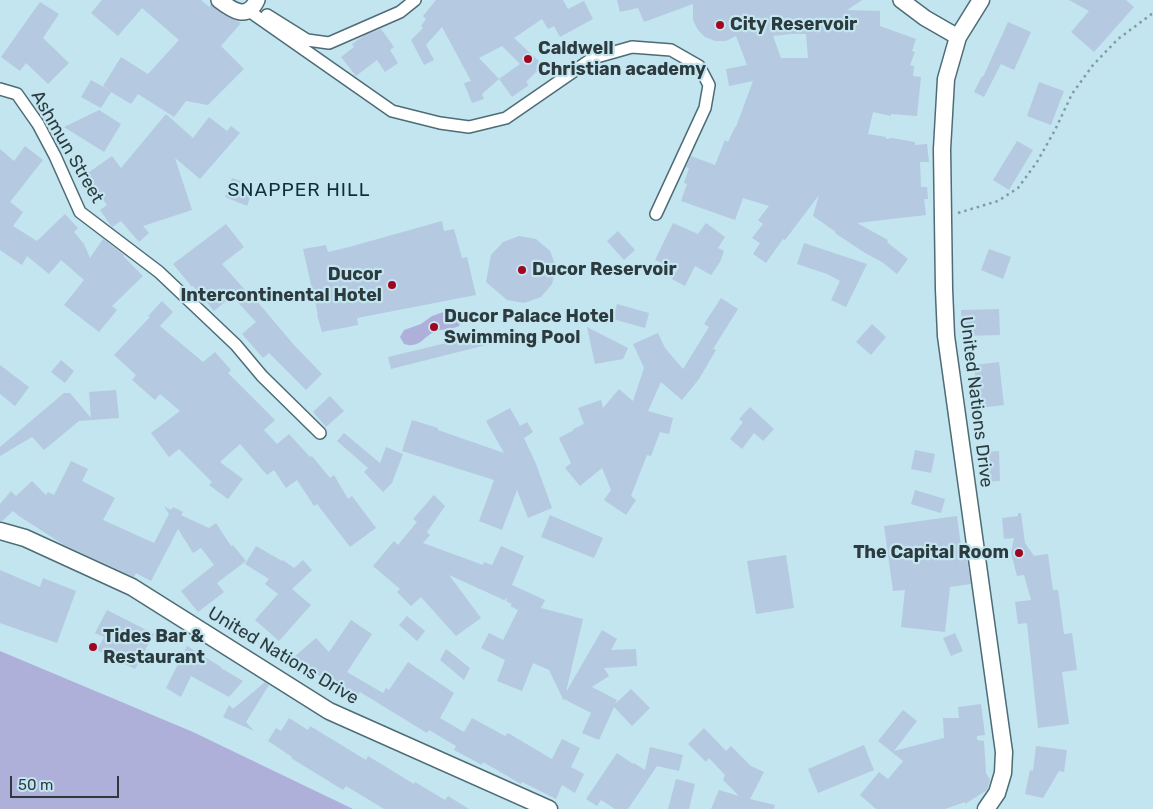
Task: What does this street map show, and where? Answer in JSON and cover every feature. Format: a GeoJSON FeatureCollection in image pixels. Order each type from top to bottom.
{"type":"FeatureCollection","features":[{"type":"Feature","properties":{"kind":"main road","name":"United Nations Drive"},"geometry":{"type":"LineString","coordinates":[[980,0],[958,37],[946,79],[942,149],[942,218],[946,336],[1004,752],[1003,773],[998,794],[986,809]]}},
{"type":"Feature","properties":{"kind":"main road","name":"United Nations Drive"},"geometry":{"type":"LineString","coordinates":[[0,531],[24,538],[132,587],[329,711],[549,809]]}},
{"type":"Feature","properties":{"kind":"street"},"geometry":{"type":"LineString","coordinates":[[219,0],[228,8],[236,11],[253,6],[307,40],[329,43],[400,12],[415,0]]}},
{"type":"Feature","properties":{"kind":"street"},"geometry":{"type":"LineString","coordinates":[[901,0],[925,18],[958,37]]}},
{"type":"Feature","properties":{"kind":"street"},"geometry":{"type":"LineString","coordinates":[[253,6],[392,111],[440,123],[469,127],[506,118],[593,58],[632,47],[671,50],[700,66],[709,85],[705,108],[656,214]]}},
{"type":"Feature","properties":{"kind":"street","name":"Ashmun Street"},"geometry":{"type":"LineString","coordinates":[[0,89],[17,94],[38,124],[55,156],[80,212],[159,272],[236,345],[262,376],[320,433]]}},
{"type":"Feature","properties":{"kind":"path"},"geometry":{"type":"LineString","coordinates":[[942,218],[998,201],[1018,188],[1037,162],[1072,94],[1093,65],[1118,39],[1153,13]]}},
{"type":"Feature","properties":{"kind":"water","name":"Ducor Palace Hotel Swimming Pool"},"geometry":{"type":"Polygon","coordinates":[[[449,310],[458,311],[462,318],[459,326],[435,331],[415,345],[404,344],[400,337],[404,330],[449,310]]]}},
{"type":"Feature","properties":{"kind":"water"},"geometry":{"type":"Polygon","coordinates":[[[0,651],[193,732],[353,809],[0,809],[0,651]]]}},
{"type":"Feature","properties":{"kind":"building"},"geometry":{"type":"Polygon","coordinates":[[[102,0],[201,0],[209,7],[211,4],[224,15],[241,23],[221,46],[244,69],[208,105],[186,101],[174,117],[138,94],[131,104],[111,92],[101,108],[81,97],[91,80],[111,91],[103,86],[121,57],[148,74],[179,40],[142,8],[118,36],[91,13],[102,0]]]}},
{"type":"Feature","properties":{"kind":"building"},"geometry":{"type":"Polygon","coordinates":[[[436,0],[563,0],[568,9],[584,1],[593,19],[560,37],[554,26],[548,29],[542,19],[514,38],[543,65],[526,82],[529,85],[512,97],[499,79],[482,94],[484,99],[472,103],[464,83],[471,81],[442,27],[426,45],[434,60],[424,65],[411,40],[423,28],[421,26],[426,19],[423,16],[436,0]],[[502,46],[479,58],[499,79],[520,64],[502,46]]]}},
{"type":"Feature","properties":{"kind":"building"},"geometry":{"type":"Polygon","coordinates":[[[617,0],[862,0],[847,10],[880,11],[880,26],[916,39],[912,51],[915,52],[910,65],[914,66],[913,76],[921,77],[917,116],[891,114],[891,116],[873,112],[868,134],[886,137],[886,139],[892,138],[915,142],[915,145],[927,144],[929,162],[920,162],[921,187],[927,187],[928,199],[924,199],[926,215],[857,223],[888,240],[887,242],[908,259],[897,274],[813,216],[819,195],[766,263],[753,254],[760,243],[752,238],[763,224],[758,220],[769,206],[743,198],[735,220],[681,201],[687,184],[684,183],[689,168],[686,167],[691,156],[715,165],[725,140],[728,142],[736,127],[753,81],[729,86],[726,69],[747,65],[736,36],[726,41],[715,41],[705,37],[698,30],[693,20],[693,4],[644,22],[638,8],[620,12],[617,0]],[[806,34],[773,36],[781,58],[808,58],[806,34]]]}},
{"type":"Feature","properties":{"kind":"building"},"geometry":{"type":"Polygon","coordinates":[[[1069,0],[1126,0],[1134,7],[1094,52],[1071,32],[1089,11],[1069,0]]]}},
{"type":"Feature","properties":{"kind":"building"},"geometry":{"type":"Polygon","coordinates":[[[40,2],[59,14],[43,38],[69,63],[48,84],[26,63],[20,71],[1,57],[40,2]]]}},
{"type":"Feature","properties":{"kind":"building"},"geometry":{"type":"Polygon","coordinates":[[[1008,22],[1031,32],[1014,70],[1001,64],[984,97],[974,92],[983,77],[1008,22]]]}},
{"type":"Feature","properties":{"kind":"building"},"geometry":{"type":"Polygon","coordinates":[[[381,29],[394,47],[390,50],[398,63],[385,72],[377,60],[356,76],[341,57],[354,47],[352,44],[365,35],[381,29]]]}},
{"type":"Feature","properties":{"kind":"building"},"geometry":{"type":"Polygon","coordinates":[[[1039,82],[1064,91],[1051,125],[1027,116],[1039,82]]]}},
{"type":"Feature","properties":{"kind":"building"},"geometry":{"type":"Polygon","coordinates":[[[99,110],[121,124],[104,152],[64,127],[99,110]]]}},
{"type":"Feature","properties":{"kind":"building"},"geometry":{"type":"Polygon","coordinates":[[[166,114],[193,138],[209,117],[227,131],[231,126],[240,133],[200,179],[175,158],[192,210],[143,226],[149,233],[139,242],[121,221],[112,227],[100,210],[107,205],[85,175],[112,156],[121,168],[166,114]]]}},
{"type":"Feature","properties":{"kind":"building"},"geometry":{"type":"Polygon","coordinates":[[[1017,141],[1033,150],[1009,190],[993,180],[1017,141]]]}},
{"type":"Feature","properties":{"kind":"building"},"geometry":{"type":"Polygon","coordinates":[[[25,146],[43,160],[10,202],[23,212],[13,226],[37,241],[65,214],[78,228],[74,232],[84,244],[90,258],[103,239],[124,255],[143,276],[112,306],[117,310],[99,332],[64,305],[84,280],[61,260],[49,274],[27,256],[22,265],[0,250],[0,149],[14,161],[25,146]]]}},
{"type":"Feature","properties":{"kind":"building"},"geometry":{"type":"Polygon","coordinates":[[[232,178],[254,186],[247,206],[225,197],[232,178]]]}},
{"type":"Feature","properties":{"kind":"building","name":"Ducor Intercontinental Hotel"},"geometry":{"type":"Polygon","coordinates":[[[442,221],[444,231],[454,229],[462,258],[467,257],[476,295],[357,318],[358,325],[322,332],[303,249],[326,245],[328,252],[442,221]]]}},
{"type":"Feature","properties":{"kind":"building"},"geometry":{"type":"Polygon","coordinates":[[[673,223],[698,234],[706,223],[725,237],[718,248],[724,251],[720,262],[711,275],[695,266],[685,286],[672,279],[677,270],[655,260],[673,223]]]}},
{"type":"Feature","properties":{"kind":"building"},"geometry":{"type":"Polygon","coordinates":[[[226,224],[244,247],[222,264],[322,374],[306,390],[269,353],[263,358],[242,334],[256,322],[232,296],[214,311],[173,264],[226,224]]]}},
{"type":"Feature","properties":{"kind":"building"},"geometry":{"type":"Polygon","coordinates":[[[618,231],[635,250],[624,260],[607,241],[618,231]]]}},
{"type":"Feature","properties":{"kind":"building","name":"Ducor Reservoir"},"geometry":{"type":"Polygon","coordinates":[[[519,236],[536,239],[550,251],[556,267],[552,284],[541,297],[524,303],[507,300],[486,282],[491,255],[503,242],[519,236]]]}},
{"type":"Feature","properties":{"kind":"building"},"geometry":{"type":"Polygon","coordinates":[[[804,243],[867,264],[846,307],[831,300],[840,281],[827,274],[797,264],[804,243]]]}},
{"type":"Feature","properties":{"kind":"building"},"geometry":{"type":"Polygon","coordinates":[[[989,249],[1011,257],[1003,279],[981,270],[989,249]]]}},
{"type":"Feature","properties":{"kind":"building"},"geometry":{"type":"Polygon","coordinates":[[[721,298],[738,309],[713,349],[716,350],[699,379],[682,400],[661,382],[648,411],[673,418],[669,434],[660,432],[651,456],[647,455],[631,496],[636,500],[626,515],[604,500],[611,490],[602,468],[580,486],[565,468],[571,463],[559,438],[584,424],[578,408],[601,400],[603,408],[619,389],[633,401],[644,368],[633,344],[658,333],[665,348],[683,369],[709,327],[704,324],[721,298]]]}},
{"type":"Feature","properties":{"kind":"building"},"geometry":{"type":"Polygon","coordinates":[[[162,301],[173,312],[160,326],[203,362],[215,352],[231,370],[228,373],[275,420],[264,430],[277,444],[289,434],[310,457],[312,456],[330,478],[334,475],[348,499],[352,496],[376,528],[350,547],[317,504],[314,506],[297,480],[286,488],[274,470],[267,475],[240,444],[220,462],[243,479],[228,499],[209,485],[212,482],[179,449],[169,457],[151,433],[180,411],[160,394],[155,400],[132,380],[136,375],[114,355],[150,317],[148,316],[162,301]]]}},
{"type":"Feature","properties":{"kind":"building"},"geometry":{"type":"Polygon","coordinates":[[[617,304],[649,313],[645,328],[613,319],[617,304]]]}},
{"type":"Feature","properties":{"kind":"building"},"geometry":{"type":"Polygon","coordinates":[[[999,309],[1000,335],[962,336],[961,310],[999,309]]]}},
{"type":"Feature","properties":{"kind":"building"},"geometry":{"type":"Polygon","coordinates":[[[872,324],[886,337],[871,355],[856,342],[872,324]]]}},
{"type":"Feature","properties":{"kind":"building"},"geometry":{"type":"Polygon","coordinates":[[[587,327],[628,348],[623,359],[595,364],[587,327]]]}},
{"type":"Feature","properties":{"kind":"building"},"geometry":{"type":"Polygon","coordinates":[[[500,330],[502,341],[391,369],[388,357],[500,330]]]}},
{"type":"Feature","properties":{"kind":"building"},"geometry":{"type":"Polygon","coordinates":[[[61,360],[74,371],[65,383],[51,372],[61,360]]]}},
{"type":"Feature","properties":{"kind":"building"},"geometry":{"type":"Polygon","coordinates":[[[999,362],[1004,405],[979,408],[974,365],[999,362]]]}},
{"type":"Feature","properties":{"kind":"building"},"geometry":{"type":"Polygon","coordinates":[[[0,365],[29,387],[15,406],[0,394],[0,365]]]}},
{"type":"Feature","properties":{"kind":"building"},"geometry":{"type":"Polygon","coordinates":[[[116,390],[119,418],[79,421],[44,450],[32,437],[0,456],[0,447],[64,393],[70,393],[91,418],[89,392],[116,390]]]}},
{"type":"Feature","properties":{"kind":"building"},"geometry":{"type":"Polygon","coordinates":[[[330,396],[344,411],[326,427],[313,412],[330,396]]]}},
{"type":"Feature","properties":{"kind":"building"},"geometry":{"type":"Polygon","coordinates":[[[750,407],[774,429],[763,441],[754,433],[742,449],[730,439],[743,422],[739,419],[750,407]]]}},
{"type":"Feature","properties":{"kind":"building"},"geometry":{"type":"Polygon","coordinates":[[[510,408],[520,426],[527,422],[533,432],[524,438],[552,508],[528,518],[517,490],[502,530],[479,521],[494,480],[402,451],[412,420],[504,453],[486,421],[510,408]]]}},
{"type":"Feature","properties":{"kind":"building"},"geometry":{"type":"Polygon","coordinates":[[[344,433],[380,463],[386,447],[403,454],[392,483],[383,492],[364,472],[368,468],[337,441],[344,433]]]}},
{"type":"Feature","properties":{"kind":"building"},"geometry":{"type":"Polygon","coordinates":[[[915,450],[935,454],[931,473],[911,469],[915,450]]]}},
{"type":"Feature","properties":{"kind":"building"},"geometry":{"type":"Polygon","coordinates":[[[999,451],[1000,481],[984,482],[983,452],[999,451]]]}},
{"type":"Feature","properties":{"kind":"building"},"geometry":{"type":"Polygon","coordinates":[[[71,461],[88,469],[82,481],[115,498],[103,520],[154,543],[169,514],[164,506],[171,510],[173,507],[183,512],[181,515],[209,528],[216,523],[231,546],[233,545],[246,561],[217,583],[224,592],[198,612],[181,591],[214,565],[201,548],[193,553],[178,529],[151,581],[136,573],[134,577],[64,545],[13,511],[0,521],[0,504],[11,491],[16,496],[32,481],[46,495],[48,492],[54,495],[71,461]]]}},
{"type":"Feature","properties":{"kind":"building"},"geometry":{"type":"Polygon","coordinates":[[[915,490],[945,499],[941,513],[911,504],[915,490]]]}},
{"type":"Feature","properties":{"kind":"building"},"geometry":{"type":"Polygon","coordinates":[[[434,495],[445,506],[427,532],[430,535],[423,543],[483,565],[484,562],[492,565],[501,546],[524,556],[512,585],[545,600],[541,608],[583,619],[566,692],[602,630],[617,639],[611,650],[636,649],[637,666],[604,668],[609,676],[592,687],[617,700],[615,704],[631,689],[650,708],[632,726],[614,707],[599,740],[582,733],[591,713],[564,699],[564,701],[549,670],[533,663],[522,691],[497,681],[505,660],[481,648],[489,633],[503,640],[518,610],[510,606],[512,604],[506,601],[507,598],[504,600],[449,575],[481,618],[456,636],[421,597],[411,606],[397,592],[400,589],[373,566],[394,541],[398,545],[417,522],[413,519],[434,495]]]}},
{"type":"Feature","properties":{"kind":"building"},"geometry":{"type":"Polygon","coordinates":[[[1018,513],[1021,513],[1025,543],[1034,556],[1048,554],[1053,590],[1058,590],[1064,634],[1072,633],[1077,670],[1062,672],[1069,724],[1038,728],[1027,623],[1018,624],[1015,602],[1031,600],[1024,575],[1017,576],[1011,553],[1014,538],[1004,539],[1002,518],[1018,516],[1018,513]]]}},
{"type":"Feature","properties":{"kind":"building"},"geometry":{"type":"Polygon","coordinates":[[[550,515],[603,538],[594,558],[541,537],[550,515]]]}},
{"type":"Feature","properties":{"kind":"building"},"geometry":{"type":"Polygon","coordinates":[[[957,516],[962,553],[966,553],[971,584],[950,587],[945,632],[901,627],[905,590],[893,591],[884,526],[957,516]]]}},
{"type":"Feature","properties":{"kind":"building"},"geometry":{"type":"Polygon","coordinates":[[[256,546],[294,568],[303,560],[312,570],[292,589],[311,605],[279,641],[255,620],[278,594],[265,584],[269,579],[245,564],[256,546]]]}},
{"type":"Feature","properties":{"kind":"building"},"geometry":{"type":"Polygon","coordinates":[[[786,555],[794,608],[756,614],[747,561],[786,555]]]}},
{"type":"Feature","properties":{"kind":"building"},"geometry":{"type":"Polygon","coordinates":[[[0,570],[40,587],[43,578],[76,591],[57,643],[0,623],[0,570]]]}},
{"type":"Feature","properties":{"kind":"building"},"geometry":{"type":"Polygon","coordinates":[[[107,610],[154,634],[135,669],[97,650],[104,637],[95,633],[107,610]]]}},
{"type":"Feature","properties":{"kind":"building"},"geometry":{"type":"Polygon","coordinates":[[[407,616],[425,631],[417,641],[399,625],[407,616]]]}},
{"type":"Feature","properties":{"kind":"building"},"geometry":{"type":"Polygon","coordinates":[[[351,620],[372,634],[347,672],[383,693],[386,688],[389,690],[408,662],[454,693],[440,718],[464,732],[472,718],[505,736],[508,733],[552,759],[562,739],[580,748],[571,767],[584,774],[575,793],[562,785],[556,799],[522,782],[521,784],[483,762],[482,765],[454,750],[456,746],[429,730],[427,733],[360,692],[356,698],[335,688],[313,671],[309,674],[294,657],[316,638],[329,652],[351,620]]]}},
{"type":"Feature","properties":{"kind":"building"},"geometry":{"type":"Polygon","coordinates":[[[955,633],[963,651],[951,656],[943,638],[955,633]]]}},
{"type":"Feature","properties":{"kind":"building"},"geometry":{"type":"Polygon","coordinates":[[[187,646],[243,681],[229,697],[191,676],[181,697],[166,688],[187,646]]]}},
{"type":"Feature","properties":{"kind":"building"},"geometry":{"type":"Polygon","coordinates":[[[446,649],[470,668],[464,680],[440,660],[446,649]]]}},
{"type":"Feature","properties":{"kind":"building"},"geometry":{"type":"Polygon","coordinates":[[[265,682],[269,685],[246,722],[254,731],[223,717],[229,705],[233,709],[265,682]]]}},
{"type":"Feature","properties":{"kind":"building"},"geometry":{"type":"Polygon","coordinates":[[[981,704],[985,735],[977,736],[977,740],[984,741],[986,773],[990,780],[987,790],[965,804],[965,802],[945,809],[876,809],[860,795],[879,772],[888,779],[903,761],[878,741],[903,710],[917,721],[894,751],[944,738],[943,718],[959,718],[958,707],[981,704]]]}},
{"type":"Feature","properties":{"kind":"building"},"geometry":{"type":"Polygon","coordinates":[[[289,718],[308,730],[310,726],[366,760],[368,756],[445,800],[448,796],[469,809],[384,809],[346,786],[343,790],[291,758],[268,741],[276,728],[281,731],[289,718]]]}},
{"type":"Feature","properties":{"kind":"building"},"geometry":{"type":"Polygon","coordinates":[[[704,728],[726,751],[731,746],[751,766],[764,772],[750,799],[775,805],[774,809],[711,809],[719,790],[739,796],[723,780],[725,775],[709,758],[706,762],[688,744],[704,728]]]}},
{"type":"Feature","properties":{"kind":"building"},"geometry":{"type":"Polygon","coordinates":[[[864,745],[874,770],[818,793],[808,769],[864,745]]]}},
{"type":"Feature","properties":{"kind":"building"},"geometry":{"type":"Polygon","coordinates":[[[1036,746],[1067,750],[1064,772],[1059,771],[1043,798],[1025,794],[1030,770],[1033,771],[1036,746]]]}},
{"type":"Feature","properties":{"kind":"building"},"geometry":{"type":"Polygon","coordinates":[[[650,747],[683,755],[679,771],[657,766],[628,809],[615,809],[601,800],[597,806],[586,799],[617,753],[645,770],[650,747]]]}},
{"type":"Feature","properties":{"kind":"building"},"geometry":{"type":"Polygon","coordinates":[[[676,779],[695,784],[689,809],[668,809],[676,779]]]}},
{"type":"Feature","properties":{"kind":"place","name":"City Reservoir"},"geometry":{"type":"Point","coordinates":[720,25]}},
{"type":"Feature","properties":{"kind":"place","name":"Caldwell Christian academy"},"geometry":{"type":"Point","coordinates":[528,59]}},
{"type":"Feature","properties":{"kind":"place","name":"Ducor Reservoir"},"geometry":{"type":"Point","coordinates":[522,270]}},
{"type":"Feature","properties":{"kind":"place","name":"Ducor Intercontinental Hotel"},"geometry":{"type":"Point","coordinates":[392,285]}},
{"type":"Feature","properties":{"kind":"place","name":"Ducor Palace Hotel Swimming Pool"},"geometry":{"type":"Point","coordinates":[434,327]}},
{"type":"Feature","properties":{"kind":"place","name":"The Capital Room"},"geometry":{"type":"Point","coordinates":[1019,553]}},
{"type":"Feature","properties":{"kind":"place","name":"Tides Bar & Restaurant"},"geometry":{"type":"Point","coordinates":[93,647]}},
{"type":"Feature","properties":{"kind":"district","name":"SNAPPER HILL"},"geometry":{"type":"Point","coordinates":[299,191]}}]}
